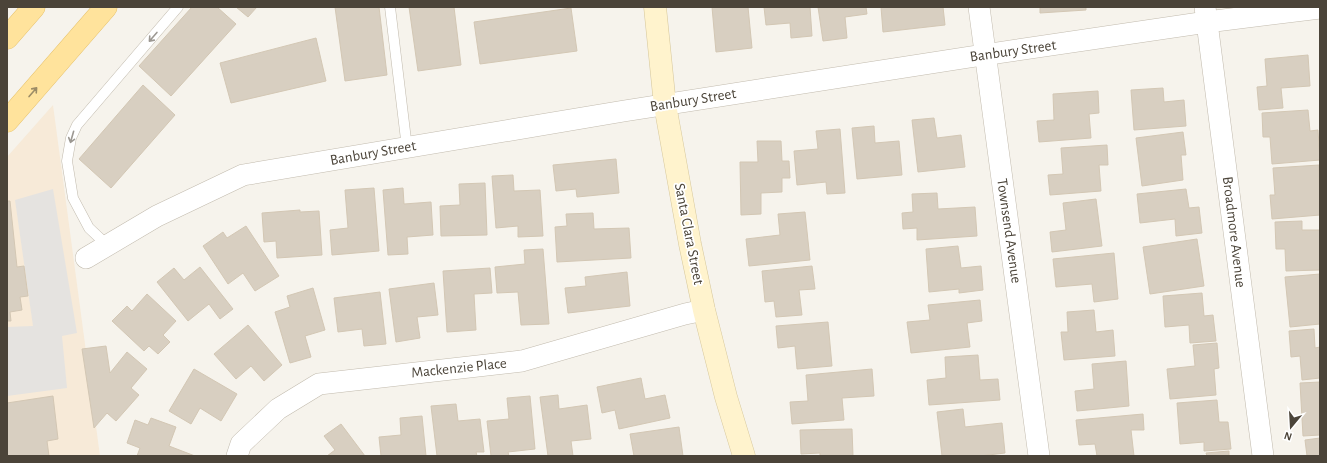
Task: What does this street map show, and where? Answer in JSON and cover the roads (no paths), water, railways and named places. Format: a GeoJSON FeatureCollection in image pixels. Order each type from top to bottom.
{"type":"FeatureCollection","features":[{"type":"Feature","properties":{"kind":"main road"},"geometry":{"type":"LineString","coordinates":[[7,38],[34,7]]}},
{"type":"Feature","properties":{"kind":"main road"},"geometry":{"type":"LineString","coordinates":[[7,121],[106,7]]}},
{"type":"Feature","properties":{"kind":"main road","name":"Santa Clara Street"},"geometry":{"type":"LineString","coordinates":[[655,7],[665,105],[690,244],[704,310],[726,396],[744,456]]}},
{"type":"Feature","properties":{"kind":"street","name":"Townsend Avenue"},"geometry":{"type":"LineString","coordinates":[[979,7],[1039,456]]}},
{"type":"Feature","properties":{"kind":"street","name":"Banbury Street"},"geometry":{"type":"LineString","coordinates":[[86,258],[158,216],[243,175],[665,105],[986,55],[1206,15],[1320,8]]}},
{"type":"Feature","properties":{"kind":"street","name":"Broadmore Avenue"},"geometry":{"type":"LineString","coordinates":[[1206,15],[1263,456]]}},
{"type":"Feature","properties":{"kind":"street","name":"Mackenzie Place"},"geometry":{"type":"LineString","coordinates":[[237,456],[241,444],[278,409],[319,384],[522,360],[704,310]]}},
{"type":"Feature","properties":{"kind":"lane"},"geometry":{"type":"LineString","coordinates":[[107,245],[89,228],[73,198],[67,161],[71,138],[76,125],[178,7]]}},
{"type":"Feature","properties":{"kind":"lane"},"geometry":{"type":"LineString","coordinates":[[390,7],[407,148]]}}]}
